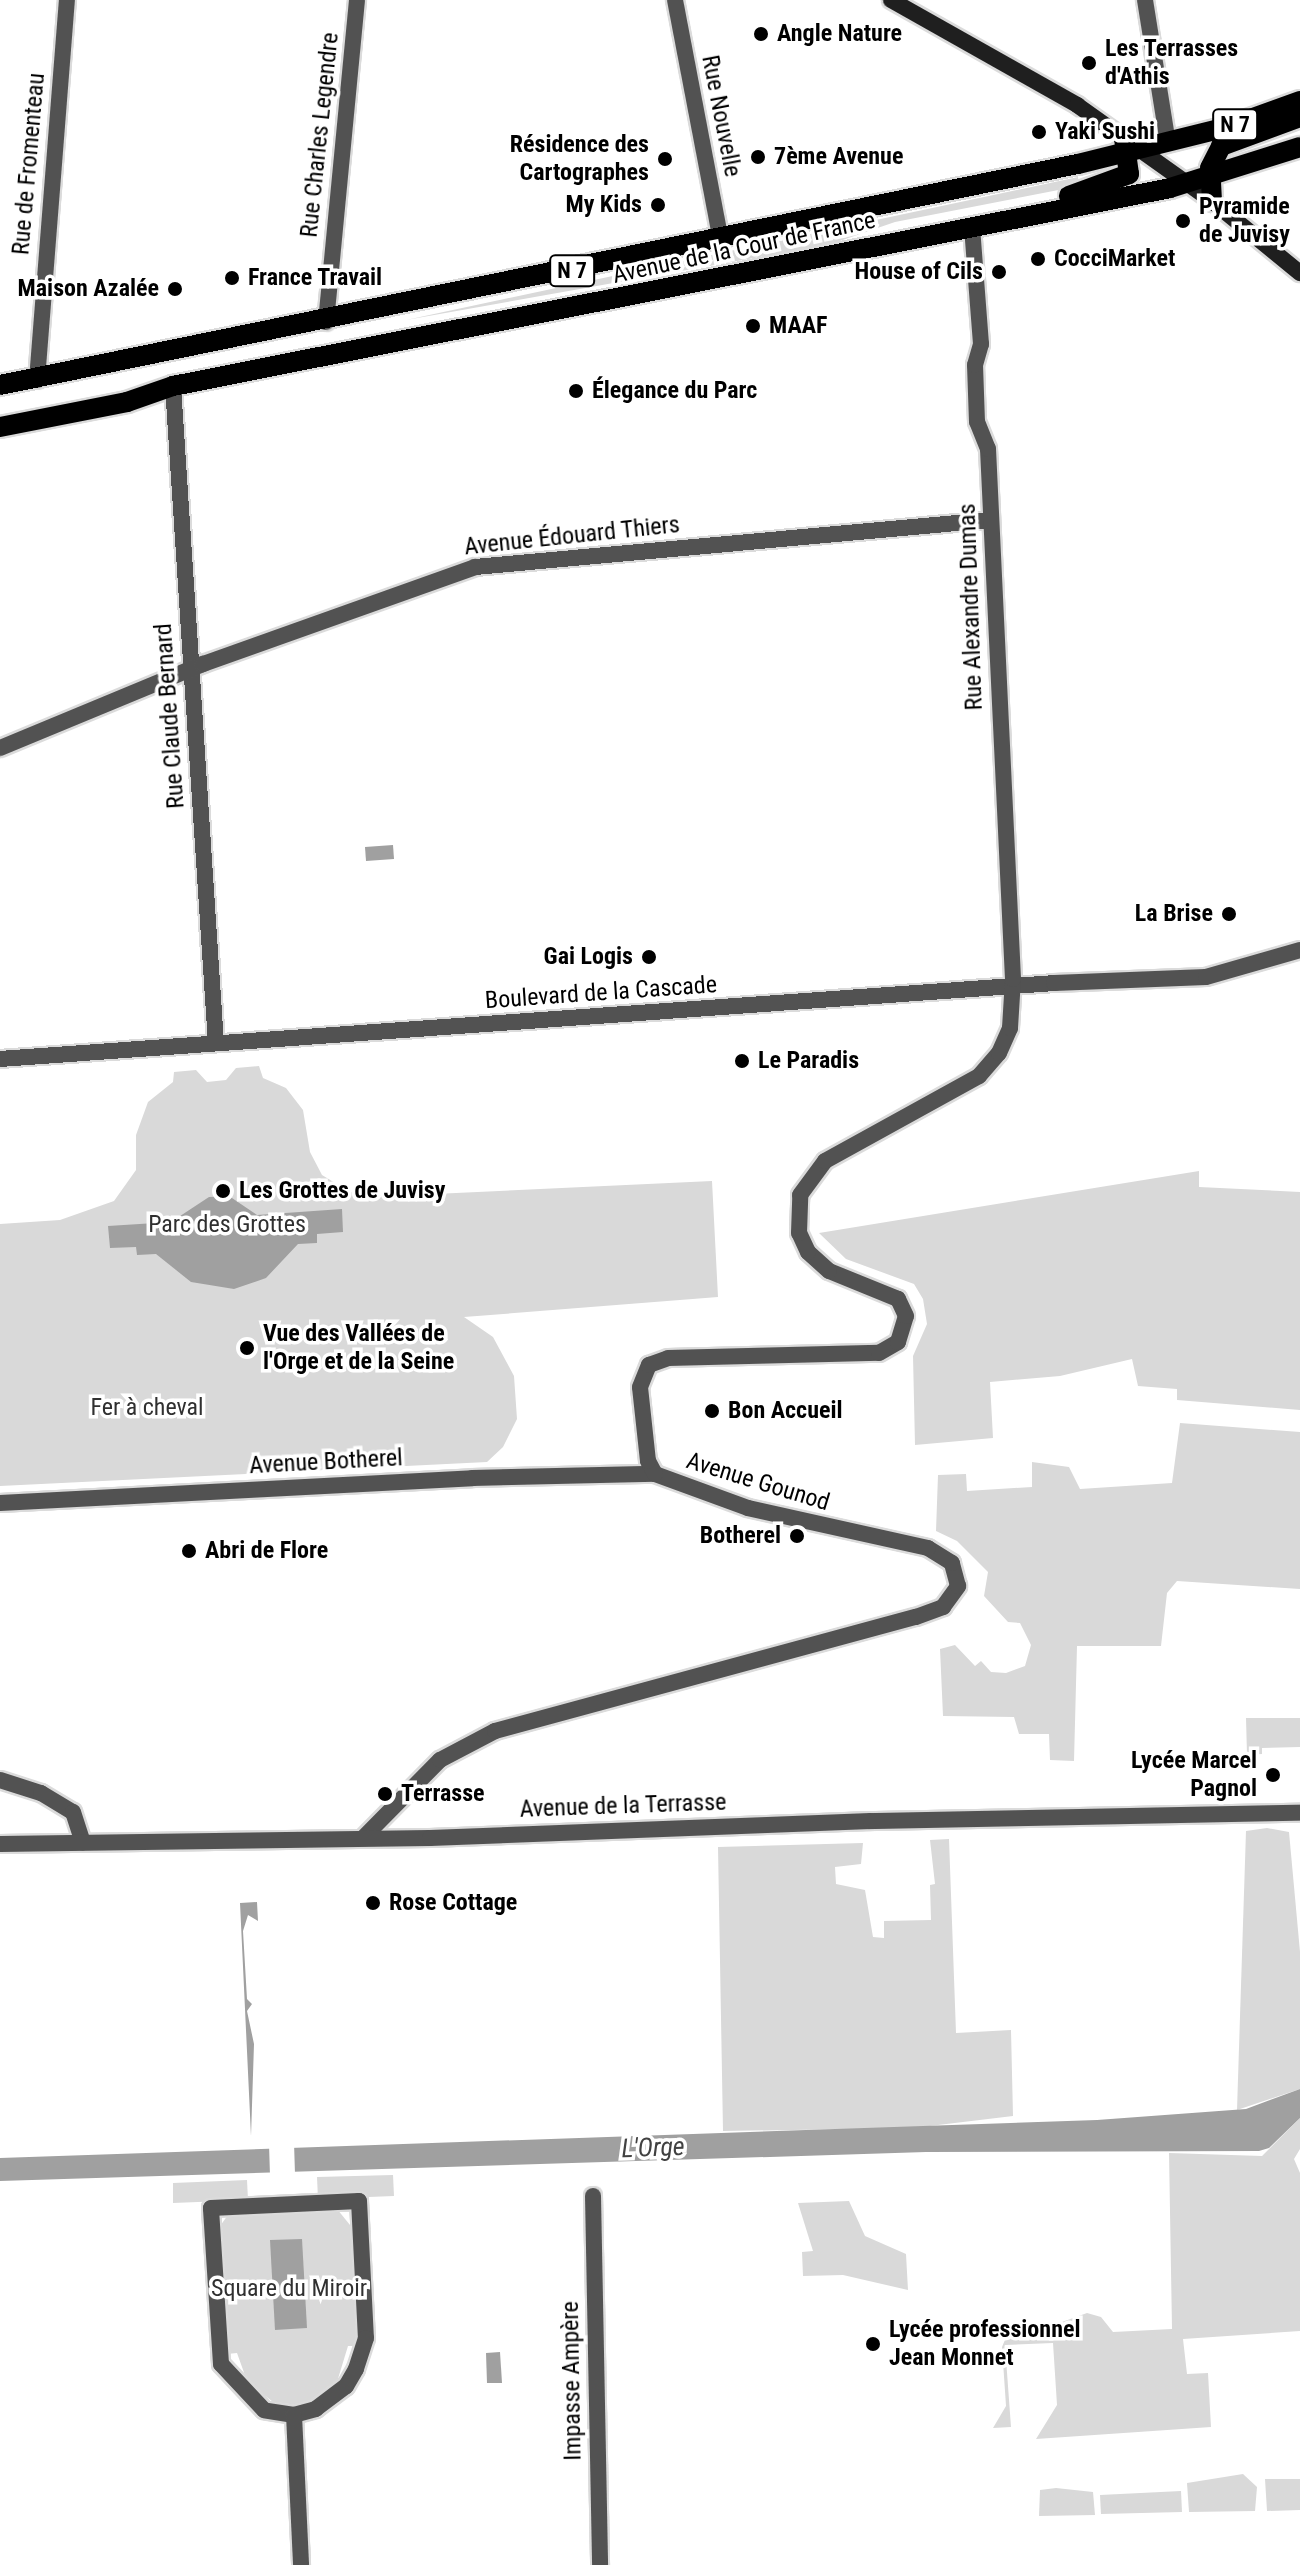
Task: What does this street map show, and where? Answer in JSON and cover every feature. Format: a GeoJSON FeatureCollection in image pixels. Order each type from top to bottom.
{"type":"FeatureCollection","features":[{"type":"Feature","properties":{"kind":"main road"},"geometry":{"type":"LineString","coordinates":[[891,0],[1136,149],[1179,186],[1212,201],[1300,273]]}},
{"type":"Feature","properties":{"kind":"main road","name":"N 7"},"geometry":{"type":"LineString","coordinates":[[1168,143],[1300,101]]}},
{"type":"Feature","properties":{"kind":"main road"},"geometry":{"type":"LineString","coordinates":[[1212,201],[1210,178],[1213,156],[1221,146],[1300,117]]}},
{"type":"Feature","properties":{"kind":"main road"},"geometry":{"type":"LineString","coordinates":[[1136,149],[1168,143]]}},
{"type":"Feature","properties":{"kind":"main road","name":"N 7"},"geometry":{"type":"LineString","coordinates":[[1179,186],[1300,147]]}},
{"type":"Feature","properties":{"kind":"main road","name":"Avenue de la Cour de France"},"geometry":{"type":"LineString","coordinates":[[0,385],[721,241],[1136,149]]}},
{"type":"Feature","properties":{"kind":"main road"},"geometry":{"type":"LineString","coordinates":[[972,227],[991,210],[1086,192],[1129,174],[1136,149]]}},
{"type":"Feature","properties":{"kind":"main road","name":"Avenue de la Cour de France"},"geometry":{"type":"LineString","coordinates":[[0,427],[127,402],[173,386],[1179,186]]}},
{"type":"Feature","properties":{"kind":"street","name":"Rue de Fromenteau"},"geometry":{"type":"LineString","coordinates":[[37,380],[67,0]]}},
{"type":"Feature","properties":{"kind":"street","name":"Rue Charles Legendre"},"geometry":{"type":"LineString","coordinates":[[326,322],[357,0]]}},
{"type":"Feature","properties":{"kind":"street","name":"Rue Nouvelle"},"geometry":{"type":"LineString","coordinates":[[675,0],[721,241]]}},
{"type":"Feature","properties":{"kind":"street"},"geometry":{"type":"LineString","coordinates":[[1145,0],[1168,143]]}},
{"type":"Feature","properties":{"kind":"street","name":"Rue Alexandre Dumas"},"geometry":{"type":"LineString","coordinates":[[972,227],[981,344],[975,365],[977,422],[988,449],[989,520],[1014,989]]}},
{"type":"Feature","properties":{"kind":"street","name":"Rue Claude Bernard"},"geometry":{"type":"LineString","coordinates":[[173,386],[216,1043]]}},
{"type":"Feature","properties":{"kind":"street","name":"Avenue Édouard Thiers"},"geometry":{"type":"LineString","coordinates":[[0,748],[192,670],[475,567],[989,520]]}},
{"type":"Feature","properties":{"kind":"street","name":"Boulevard de la Cascade"},"geometry":{"type":"LineString","coordinates":[[0,1059],[1206,977],[1300,950]]}},
{"type":"Feature","properties":{"kind":"street","name":"Avenue Gounod"},"geometry":{"type":"LineString","coordinates":[[364,1837],[440,1760],[495,1731],[916,1617],[943,1607],[958,1586],[952,1563],[928,1548],[748,1508],[655,1474],[648,1461],[640,1387],[643,1374],[659,1360],[879,1353],[898,1342],[906,1316],[898,1299],[837,1276],[808,1252],[799,1233],[800,1195],[825,1161],[979,1076],[999,1053],[1010,1028],[1014,989]]}},
{"type":"Feature","properties":{"kind":"street","name":"Avenue Botherel"},"geometry":{"type":"LineString","coordinates":[[0,1503],[472,1478],[655,1474]]}},
{"type":"Feature","properties":{"kind":"street"},"geometry":{"type":"LineString","coordinates":[[0,1780],[41,1793],[73,1812],[83,1842]]}},
{"type":"Feature","properties":{"kind":"street","name":"Avenue de la Terrasse"},"geometry":{"type":"LineString","coordinates":[[0,1844],[1300,1813]]}},
{"type":"Feature","properties":{"kind":"street","name":"Impasse Ampère"},"geometry":{"type":"LineString","coordinates":[[593,2196],[600,2565]]}},
{"type":"Feature","properties":{"kind":"street"},"geometry":{"type":"LineString","coordinates":[[359,2201],[363,2353],[346,2386],[333,2400],[294,2415],[264,2410],[221,2364],[211,2208],[359,2201]]}},
{"type":"Feature","properties":{"kind":"street"},"geometry":{"type":"LineString","coordinates":[[294,2415],[301,2565]]}},
{"type":"Feature","properties":{"kind":"green space"},"geometry":{"type":"Polygon","coordinates":[[[1078,177],[1079,186],[895,222],[828,245],[406,320],[1078,177]]]}},
{"type":"Feature","properties":{"kind":"green space"},"geometry":{"type":"Polygon","coordinates":[[[259,1066],[263,1078],[286,1088],[303,1110],[310,1152],[322,1175],[350,1192],[391,1196],[712,1181],[718,1297],[464,1317],[493,1337],[514,1376],[517,1419],[503,1447],[487,1462],[0,1486],[0,1224],[60,1220],[114,1201],[136,1170],[136,1135],[148,1102],[173,1082],[174,1072],[196,1070],[207,1082],[226,1080],[236,1068],[259,1066]]]}},
{"type":"Feature","properties":{"kind":"green space"},"geometry":{"type":"Polygon","coordinates":[[[1199,1171],[1199,1187],[1300,1192],[1300,1410],[1177,1400],[1177,1389],[1138,1386],[1132,1359],[1060,1376],[990,1382],[993,1438],[915,1445],[913,1356],[927,1324],[923,1299],[914,1284],[846,1259],[819,1233],[1199,1171]]]}},
{"type":"Feature","properties":{"kind":"green space"},"geometry":{"type":"Polygon","coordinates":[[[1180,1423],[1300,1432],[1300,1589],[1177,1581],[1167,1593],[1161,1646],[1077,1646],[1074,1761],[1050,1760],[1049,1734],[1019,1734],[1014,1717],[943,1716],[940,1649],[955,1645],[975,1666],[981,1661],[991,1672],[1006,1673],[1025,1666],[1031,1645],[1020,1623],[1008,1622],[984,1596],[988,1572],[957,1541],[936,1531],[938,1475],[966,1474],[967,1491],[1032,1487],[1032,1462],[1069,1467],[1080,1489],[1172,1483],[1180,1423]]]}},
{"type":"Feature","properties":{"kind":"green space"},"geometry":{"type":"Polygon","coordinates":[[[1246,1718],[1300,1718],[1300,1747],[1262,1748],[1262,1754],[1247,1755],[1246,1718]]]}},
{"type":"Feature","properties":{"kind":"green space"},"geometry":{"type":"Polygon","coordinates":[[[1267,1828],[1289,1832],[1300,1952],[1300,2089],[1237,2110],[1246,1831],[1267,1828]]]}},
{"type":"Feature","properties":{"kind":"green space"},"geometry":{"type":"Polygon","coordinates":[[[949,1839],[956,2033],[1011,2030],[1013,2116],[913,2128],[723,2131],[718,1847],[863,1843],[861,1864],[835,1867],[836,1884],[865,1890],[873,1937],[884,1938],[884,1921],[931,1920],[930,1885],[935,1884],[930,1840],[949,1839]]]}},
{"type":"Feature","properties":{"kind":"green space"},"geometry":{"type":"Polygon","coordinates":[[[1300,2118],[1300,2149],[1294,2159],[1300,2173],[1300,2331],[1183,2339],[1187,2374],[1208,2373],[1211,2427],[1036,2439],[1057,2405],[1053,2343],[1005,2345],[1011,2427],[993,2428],[1006,2406],[1002,2347],[1012,2323],[1026,2335],[1087,2313],[1101,2317],[1113,2332],[1172,2329],[1169,2153],[1262,2156],[1300,2118]]]}},
{"type":"Feature","properties":{"kind":"green space"},"geometry":{"type":"Polygon","coordinates":[[[393,2175],[394,2196],[318,2199],[317,2177],[393,2175]]]}},
{"type":"Feature","properties":{"kind":"green space"},"geometry":{"type":"Polygon","coordinates":[[[247,2180],[248,2200],[173,2203],[173,2183],[247,2180]]]}},
{"type":"Feature","properties":{"kind":"green space"},"geometry":{"type":"Polygon","coordinates":[[[849,2201],[865,2236],[906,2254],[908,2290],[843,2275],[803,2276],[802,2252],[813,2251],[798,2203],[849,2201]]]}},
{"type":"Feature","properties":{"kind":"green space","name":"Square du Miroir"},"geometry":{"type":"Polygon","coordinates":[[[337,2209],[350,2225],[358,2346],[348,2346],[337,2382],[315,2401],[297,2405],[273,2402],[247,2381],[237,2353],[227,2354],[220,2226],[228,2215],[337,2209]]]}},
{"type":"Feature","properties":{"kind":"green space"},"geometry":{"type":"Polygon","coordinates":[[[1243,2474],[1257,2487],[1255,2511],[1189,2512],[1187,2483],[1243,2474]]]}},
{"type":"Feature","properties":{"kind":"green space"},"geometry":{"type":"Polygon","coordinates":[[[1265,2479],[1300,2479],[1300,2510],[1267,2511],[1265,2479]]]}},
{"type":"Feature","properties":{"kind":"green space"},"geometry":{"type":"Polygon","coordinates":[[[1056,2488],[1093,2492],[1095,2515],[1039,2516],[1040,2490],[1056,2488]]]}},
{"type":"Feature","properties":{"kind":"green space"},"geometry":{"type":"Polygon","coordinates":[[[1181,2491],[1182,2512],[1101,2514],[1100,2495],[1181,2491]]]}},
{"type":"Feature","properties":{"kind":"water"},"geometry":{"type":"Polygon","coordinates":[[[393,845],[394,859],[366,861],[365,847],[393,845]]]}},
{"type":"Feature","properties":{"kind":"water"},"geometry":{"type":"Polygon","coordinates":[[[229,1196],[257,1215],[342,1209],[343,1232],[317,1234],[317,1243],[298,1244],[266,1278],[234,1289],[191,1282],[156,1254],[137,1255],[136,1247],[110,1248],[108,1226],[171,1222],[209,1197],[229,1196]]]}},
{"type":"Feature","properties":{"kind":"water"},"geometry":{"type":"Polygon","coordinates":[[[257,1902],[258,1921],[248,1915],[243,1931],[247,1999],[252,2004],[247,2011],[254,2044],[251,2136],[240,1903],[257,1902]]]}},
{"type":"Feature","properties":{"kind":"water","name":"L'Orge"},"geometry":{"type":"Polygon","coordinates":[[[1300,2089],[1300,2118],[1269,2148],[1259,2151],[926,2152],[0,2181],[0,2158],[1097,2120],[1246,2109],[1300,2089]]]}},
{"type":"Feature","properties":{"kind":"water"},"geometry":{"type":"Polygon","coordinates":[[[302,2239],[307,2328],[275,2330],[270,2240],[302,2239]]]}},
{"type":"Feature","properties":{"kind":"water"},"geometry":{"type":"Polygon","coordinates":[[[500,2352],[502,2383],[487,2383],[486,2353],[500,2352]]]}},
{"type":"Feature","properties":{"kind":"pier"},"geometry":{"type":"Polygon","coordinates":[[[294,2143],[295,2174],[270,2175],[269,2144],[294,2143]]]}},
{"type":"Feature","properties":{"kind":"place","name":"Angle Nature"},"geometry":{"type":"Point","coordinates":[761,34]}},
{"type":"Feature","properties":{"kind":"place","name":"Les Terrasses d'Athis"},"geometry":{"type":"Point","coordinates":[1089,63]}},
{"type":"Feature","properties":{"kind":"place","name":"Yaki Sushi"},"geometry":{"type":"Point","coordinates":[1039,132]}},
{"type":"Feature","properties":{"kind":"place","name":"7ème Avenue"},"geometry":{"type":"Point","coordinates":[758,157]}},
{"type":"Feature","properties":{"kind":"place","name":"Résidence des Cartographes"},"geometry":{"type":"Point","coordinates":[665,159]}},
{"type":"Feature","properties":{"kind":"place","name":"My Kids"},"geometry":{"type":"Point","coordinates":[658,205]}},
{"type":"Feature","properties":{"kind":"place","name":"Pyramide de Juvisy"},"geometry":{"type":"Point","coordinates":[1183,221]}},
{"type":"Feature","properties":{"kind":"place","name":"CocciMarket"},"geometry":{"type":"Point","coordinates":[1038,259]}},
{"type":"Feature","properties":{"kind":"place","name":"House of Cils"},"geometry":{"type":"Point","coordinates":[999,272]}},
{"type":"Feature","properties":{"kind":"place","name":"France Travail"},"geometry":{"type":"Point","coordinates":[232,278]}},
{"type":"Feature","properties":{"kind":"place","name":"Maison Azalée"},"geometry":{"type":"Point","coordinates":[175,289]}},
{"type":"Feature","properties":{"kind":"place","name":"MAAF"},"geometry":{"type":"Point","coordinates":[753,326]}},
{"type":"Feature","properties":{"kind":"place","name":"Élegance du Parc"},"geometry":{"type":"Point","coordinates":[576,391]}},
{"type":"Feature","properties":{"kind":"place","name":"La Brise"},"geometry":{"type":"Point","coordinates":[1229,914]}},
{"type":"Feature","properties":{"kind":"place","name":"Gai Logis"},"geometry":{"type":"Point","coordinates":[649,957]}},
{"type":"Feature","properties":{"kind":"place","name":"Le Paradis"},"geometry":{"type":"Point","coordinates":[742,1061]}},
{"type":"Feature","properties":{"kind":"place","name":"Les Grottes de Juvisy"},"geometry":{"type":"Point","coordinates":[223,1191]}},
{"type":"Feature","properties":{"kind":"place","name":"Vue des Vallées de l'Orge et de la Seine"},"geometry":{"type":"Point","coordinates":[247,1348]}},
{"type":"Feature","properties":{"kind":"place","name":"Bon Accueil"},"geometry":{"type":"Point","coordinates":[712,1411]}},
{"type":"Feature","properties":{"kind":"place","name":"Botherel"},"geometry":{"type":"Point","coordinates":[797,1536]}},
{"type":"Feature","properties":{"kind":"place","name":"Abri de Flore"},"geometry":{"type":"Point","coordinates":[189,1551]}},
{"type":"Feature","properties":{"kind":"place","name":"Lycée Marcel Pagnol"},"geometry":{"type":"Point","coordinates":[1273,1775]}},
{"type":"Feature","properties":{"kind":"place","name":"Terrasse"},"geometry":{"type":"Point","coordinates":[385,1794]}},
{"type":"Feature","properties":{"kind":"place","name":"Rose Cottage"},"geometry":{"type":"Point","coordinates":[373,1903]}},
{"type":"Feature","properties":{"kind":"place","name":"Lycée professionnel Jean Monnet"},"geometry":{"type":"Point","coordinates":[873,2344]}},
{"type":"Feature","properties":{"kind":"park label","name":"Parc des Grottes"},"geometry":{"type":"Point","coordinates":[227,1225]}},
{"type":"Feature","properties":{"kind":"park label","name":"Fer à cheval"},"geometry":{"type":"Point","coordinates":[147,1408]}}]}
